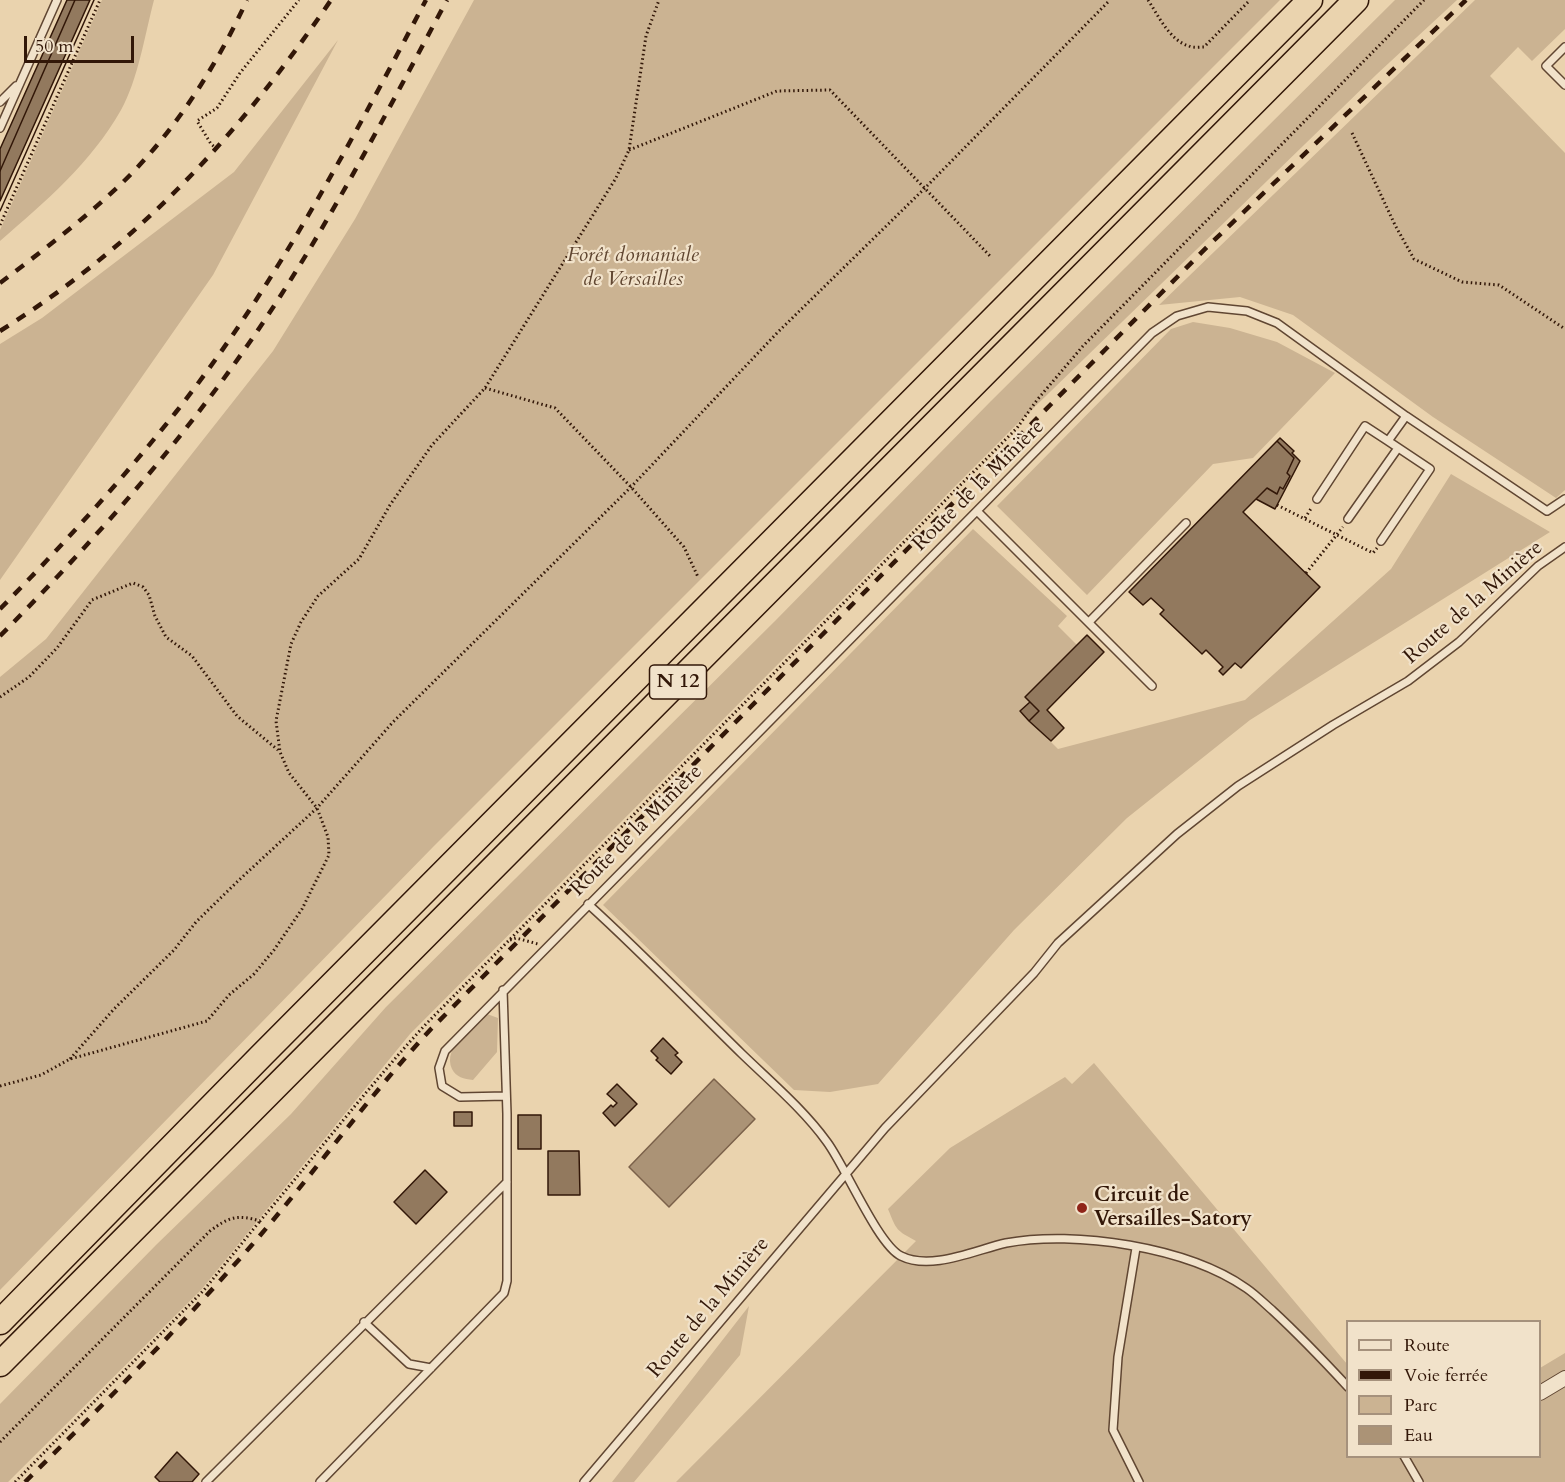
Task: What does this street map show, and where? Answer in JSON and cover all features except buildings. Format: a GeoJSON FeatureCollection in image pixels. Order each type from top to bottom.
{"type":"FeatureCollection","features":[{"type":"Feature","properties":{"kind":"highway","name":"N 12"},"geometry":{"type":"LineString","coordinates":[[0,1322],[1310,0]]}},
{"type":"Feature","properties":{"kind":"highway","name":"N 12"},"geometry":{"type":"LineString","coordinates":[[0,1364],[1356,0]]}},
{"type":"Feature","properties":{"kind":"street"},"geometry":{"type":"LineString","coordinates":[[1541,1392],[1565,1378]]}},
{"type":"Feature","properties":{"kind":"lane"},"geometry":{"type":"LineString","coordinates":[[0,128],[57,0]]}},
{"type":"Feature","properties":{"kind":"lane"},"geometry":{"type":"LineString","coordinates":[[1565,47],[1546,66],[1565,85]]}},
{"type":"Feature","properties":{"kind":"lane"},"geometry":{"type":"LineString","coordinates":[[0,102],[20,82]]}},
{"type":"Feature","properties":{"kind":"lane","name":"Route de la Minière"},"geometry":{"type":"LineString","coordinates":[[506,1096],[460,1097],[442,1086],[439,1068],[445,1051],[1152,333],[1177,316],[1208,307],[1246,311],[1277,323],[1406,416],[1547,511],[1565,499]]}},
{"type":"Feature","properties":{"kind":"lane"},"geometry":{"type":"LineString","coordinates":[[1388,441],[1406,416]]}},
{"type":"Feature","properties":{"kind":"lane"},"geometry":{"type":"LineString","coordinates":[[1317,499],[1365,426],[1388,441],[1430,469],[1381,541]]}},
{"type":"Feature","properties":{"kind":"lane"},"geometry":{"type":"LineString","coordinates":[[1348,519],[1398,448]]}},
{"type":"Feature","properties":{"kind":"lane"},"geometry":{"type":"LineString","coordinates":[[978,512],[1152,686]]}},
{"type":"Feature","properties":{"kind":"lane"},"geometry":{"type":"LineString","coordinates":[[1089,622],[1186,523]]}},
{"type":"Feature","properties":{"kind":"lane","name":"Route de la Minière"},"geometry":{"type":"LineString","coordinates":[[584,1482],[885,1128],[1034,973],[1058,944],[1177,834],[1238,786],[1333,725],[1408,681],[1459,642],[1538,567],[1565,548]]}},
{"type":"Feature","properties":{"kind":"lane"},"geometry":{"type":"LineString","coordinates":[[588,904],[794,1106],[827,1142],[880,1233],[898,1256],[915,1262],[949,1259],[1007,1243],[1061,1238],[1108,1243],[1179,1256],[1216,1270],[1247,1288],[1303,1338],[1346,1386]]}},
{"type":"Feature","properties":{"kind":"lane"},"geometry":{"type":"LineString","coordinates":[[320,1482],[504,1293],[507,1281],[507,1114],[503,990]]}},
{"type":"Feature","properties":{"kind":"lane"},"geometry":{"type":"LineString","coordinates":[[206,1482],[507,1182]]}},
{"type":"Feature","properties":{"kind":"lane"},"geometry":{"type":"LineString","coordinates":[[1136,1248],[1118,1357],[1113,1430],[1139,1482]]}},
{"type":"Feature","properties":{"kind":"lane"},"geometry":{"type":"LineString","coordinates":[[364,1322],[409,1364],[430,1368]]}},
{"type":"Feature","properties":{"kind":"lane"},"geometry":{"type":"LineString","coordinates":[[1405,1458],[1419,1482]]}},
{"type":"Feature","properties":{"kind":"path"},"geometry":{"type":"LineString","coordinates":[[0,225],[100,0]]}},
{"type":"Feature","properties":{"kind":"path"},"geometry":{"type":"LineString","coordinates":[[217,149],[211,144],[197,120],[217,108],[240,74],[299,0]]}},
{"type":"Feature","properties":{"kind":"path"},"geometry":{"type":"LineString","coordinates":[[0,1086],[41,1075],[70,1059],[207,1021],[229,995],[254,974],[289,929],[329,855],[328,837],[317,808],[289,773],[280,752],[276,721],[291,644],[301,622],[318,596],[359,559],[390,505],[432,445],[485,388],[616,178],[629,150],[646,36],[659,0]]}},
{"type":"Feature","properties":{"kind":"path"},"geometry":{"type":"LineString","coordinates":[[70,1059],[114,1009],[174,950],[196,922],[317,808],[393,722],[631,487],[777,333],[924,189],[1110,0]]}},
{"type":"Feature","properties":{"kind":"path"},"geometry":{"type":"LineString","coordinates":[[1148,0],[1165,26],[1178,40],[1189,46],[1203,47],[1250,0]]}},
{"type":"Feature","properties":{"kind":"path"},"geometry":{"type":"LineString","coordinates":[[15,1482],[204,1290],[400,1053],[508,940],[1017,428],[1037,400],[1083,346],[1424,0]]}},
{"type":"Feature","properties":{"kind":"path"},"geometry":{"type":"LineString","coordinates":[[629,150],[777,92],[830,90],[990,256]]}},
{"type":"Feature","properties":{"kind":"path"},"geometry":{"type":"LineString","coordinates":[[1352,132],[1395,225],[1414,259],[1462,282],[1499,285],[1565,329]]}},
{"type":"Feature","properties":{"kind":"path"},"geometry":{"type":"LineString","coordinates":[[485,388],[555,408],[631,487],[684,548],[698,577]]}},
{"type":"Feature","properties":{"kind":"path"},"geometry":{"type":"LineString","coordinates":[[1277,505],[1373,553],[1381,541]]}},
{"type":"Feature","properties":{"kind":"path"},"geometry":{"type":"LineString","coordinates":[[1306,573],[1348,519]]}},
{"type":"Feature","properties":{"kind":"path"},"geometry":{"type":"LineString","coordinates":[[0,697],[29,677],[57,648],[92,600],[133,583],[143,587],[148,595],[155,616],[166,637],[192,656],[237,716],[280,752]]}},
{"type":"Feature","properties":{"kind":"path"},"geometry":{"type":"LineString","coordinates":[[508,940],[516,938],[528,940],[545,948]]}},
{"type":"Feature","properties":{"kind":"path"},"geometry":{"type":"LineString","coordinates":[[0,1442],[210,1230],[225,1220],[244,1216],[260,1221]]}},
{"type":"Feature","properties":{"kind":"green space"},"geometry":{"type":"Polygon","coordinates":[[[102,0],[154,0],[137,71],[127,98],[96,147],[66,181],[0,241],[0,230],[102,0]]]}},
{"type":"Feature","properties":{"kind":"green space","name":"Forêt domaniale de Versailles"},"geometry":{"type":"Polygon","coordinates":[[[474,0],[1280,0],[433,847],[0,1290],[0,677],[46,639],[273,351],[355,219],[474,0]]]}},
{"type":"Feature","properties":{"kind":"green space"},"geometry":{"type":"Polygon","coordinates":[[[1395,0],[1457,0],[1377,74],[1014,427],[410,1034],[201,1290],[8,1482],[0,1482],[0,1404],[156,1245],[291,1114],[386,1007],[1395,0]]]}},
{"type":"Feature","properties":{"kind":"green space"},"geometry":{"type":"Polygon","coordinates":[[[1475,0],[1565,0],[1565,29],[1532,61],[1518,47],[1490,76],[1565,153],[1565,490],[1556,498],[1433,417],[1293,315],[1240,297],[1159,305],[1475,0]]]}},
{"type":"Feature","properties":{"kind":"green space"},"geometry":{"type":"Polygon","coordinates":[[[338,40],[213,275],[0,580],[0,344],[42,318],[234,172],[338,40]]]}},
{"type":"Feature","properties":{"kind":"green space"},"geometry":{"type":"Polygon","coordinates":[[[1193,322],[1230,328],[1277,342],[1335,373],[1253,458],[1213,464],[1087,595],[997,506],[1171,329],[1193,322]]]}},
{"type":"Feature","properties":{"kind":"green space"},"geometry":{"type":"Polygon","coordinates":[[[1451,474],[1550,532],[1250,720],[1127,818],[1014,930],[878,1084],[830,1092],[794,1090],[603,905],[973,529],[1067,616],[1058,626],[1077,645],[1026,697],[1030,702],[1020,711],[1058,749],[1245,700],[1391,569],[1451,474]]]}},
{"type":"Feature","properties":{"kind":"green space"},"geometry":{"type":"Polygon","coordinates":[[[487,1014],[498,1018],[497,1052],[473,1080],[466,1079],[452,1069],[451,1053],[460,1038],[487,1014]]]}},
{"type":"Feature","properties":{"kind":"green space","name":"Circuit de Versailles-Satory"},"geometry":{"type":"Polygon","coordinates":[[[1094,1063],[1346,1363],[1346,1458],[1541,1458],[1541,1367],[1565,1353],[1565,1482],[676,1482],[916,1241],[898,1229],[888,1209],[950,1148],[1065,1077],[1072,1084],[1094,1063]]]}},
{"type":"Feature","properties":{"kind":"green space"},"geometry":{"type":"Polygon","coordinates":[[[749,1306],[740,1355],[634,1482],[612,1482],[749,1306]]]}},
{"type":"Feature","properties":{"kind":"water"},"geometry":{"type":"Polygon","coordinates":[[[714,1079],[755,1119],[669,1207],[629,1167],[714,1079]]]}},
{"type":"Feature","properties":{"kind":"tram line"},"geometry":{"type":"LineString","coordinates":[[0,171],[75,0]]}},
{"type":"Feature","properties":{"kind":"tram line"},"geometry":{"type":"LineString","coordinates":[[0,211],[94,0]]}},
{"type":"Feature","properties":{"kind":"railway"},"geometry":{"type":"LineString","coordinates":[[0,283],[92,210],[121,184],[159,143],[192,98],[222,50],[247,0]]}},
{"type":"Feature","properties":{"kind":"railway"},"geometry":{"type":"LineString","coordinates":[[0,331],[97,262],[142,224],[183,184],[260,96],[331,0]]}},
{"type":"Feature","properties":{"kind":"railway"},"geometry":{"type":"LineString","coordinates":[[0,609],[112,488],[176,412],[212,364],[279,264],[310,212],[426,0]]}},
{"type":"Feature","properties":{"kind":"railway"},"geometry":{"type":"LineString","coordinates":[[0,636],[130,496],[190,423],[247,346],[275,305],[327,219],[447,0]]}},
{"type":"Feature","properties":{"kind":"railway"},"geometry":{"type":"LineString","coordinates":[[25,1482],[224,1277],[431,1029],[1207,247],[1466,0]]}},
{"type":"Feature","properties":{"kind":"place","name":"Circuit de Versailles-Satory"},"geometry":{"type":"Point","coordinates":[1082,1208]}}]}
